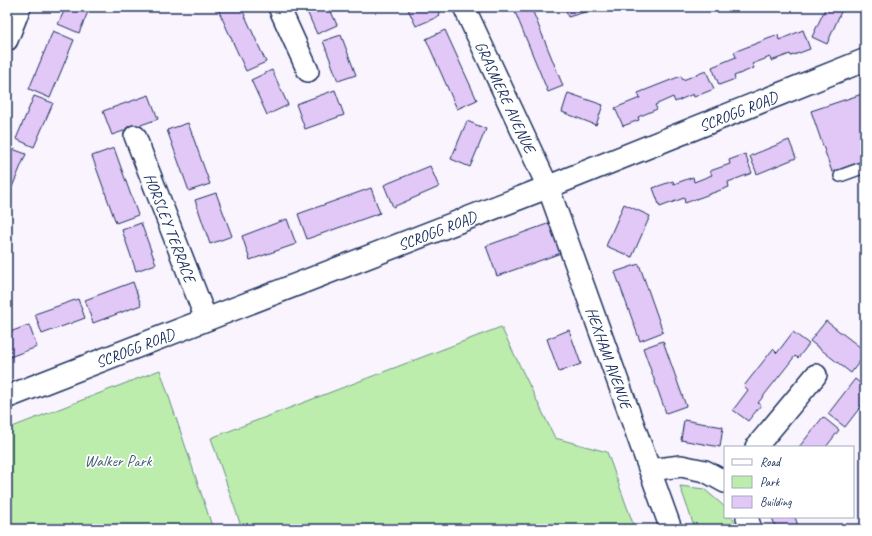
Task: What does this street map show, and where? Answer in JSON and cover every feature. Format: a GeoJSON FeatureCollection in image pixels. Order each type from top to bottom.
{"type":"FeatureCollection","features":[{"type":"Feature","properties":{"kind":"street"},"geometry":{"type":"LineString","coordinates":[[7,40],[20,7]]}},
{"type":"Feature","properties":{"kind":"street"},"geometry":{"type":"LineString","coordinates":[[280,7],[308,71]]}},
{"type":"Feature","properties":{"kind":"street","name":"GRASMERE AVENUE"},"geometry":{"type":"LineString","coordinates":[[464,7],[548,187]]}},
{"type":"Feature","properties":{"kind":"street","name":"SCROGG ROAD"},"geometry":{"type":"LineString","coordinates":[[7,397],[548,187],[865,60]]}},
{"type":"Feature","properties":{"kind":"street","name":"HORSLEY TERRACE"},"geometry":{"type":"LineString","coordinates":[[135,136],[206,319]]}},
{"type":"Feature","properties":{"kind":"street","name":"HEXHAM AVENUE"},"geometry":{"type":"LineString","coordinates":[[548,187],[671,529]]}},
{"type":"Feature","properties":{"kind":"street"},"geometry":{"type":"LineString","coordinates":[[757,446],[816,375]]}},
{"type":"Feature","properties":{"kind":"street"},"geometry":{"type":"LineString","coordinates":[[650,470],[681,466],[705,471],[724,481]]}},
{"type":"Feature","properties":{"kind":"street"},"geometry":{"type":"LineString","coordinates":[[747,518],[751,529]]}},
{"type":"Feature","properties":{"kind":"lane"},"geometry":{"type":"LineString","coordinates":[[840,176],[865,167]]}},
{"type":"Feature","properties":{"kind":"green space"},"geometry":{"type":"Polygon","coordinates":[[[501,327],[555,438],[607,452],[635,529],[242,529],[211,438],[501,327]]]}},
{"type":"Feature","properties":{"kind":"green space","name":"Walker Park"},"geometry":{"type":"Polygon","coordinates":[[[160,370],[213,529],[7,529],[7,429],[160,370]]]}},
{"type":"Feature","properties":{"kind":"green space"},"geometry":{"type":"Polygon","coordinates":[[[680,486],[704,489],[724,506],[724,518],[733,518],[739,529],[695,529],[680,486]]]}},
{"type":"Feature","properties":{"kind":"building"},"geometry":{"type":"Polygon","coordinates":[[[66,7],[90,7],[79,33],[58,24],[66,7]]]}},
{"type":"Feature","properties":{"kind":"building"},"geometry":{"type":"Polygon","coordinates":[[[217,7],[241,7],[266,62],[246,71],[217,7]]]}},
{"type":"Feature","properties":{"kind":"building"},"geometry":{"type":"Polygon","coordinates":[[[305,7],[329,7],[337,25],[317,34],[305,7]]]}},
{"type":"Feature","properties":{"kind":"building"},"geometry":{"type":"Polygon","coordinates":[[[407,7],[436,7],[440,16],[416,26],[407,7]]]}},
{"type":"Feature","properties":{"kind":"building"},"geometry":{"type":"Polygon","coordinates":[[[513,7],[531,7],[563,86],[548,92],[513,7]]]}},
{"type":"Feature","properties":{"kind":"building"},"geometry":{"type":"Polygon","coordinates":[[[565,7],[602,7],[568,17],[565,7]]]}},
{"type":"Feature","properties":{"kind":"building"},"geometry":{"type":"Polygon","coordinates":[[[826,7],[843,7],[827,44],[812,37],[826,7]]]}},
{"type":"Feature","properties":{"kind":"building"},"geometry":{"type":"Polygon","coordinates":[[[445,30],[477,100],[457,109],[426,39],[445,30]]]}},
{"type":"Feature","properties":{"kind":"building"},"geometry":{"type":"Polygon","coordinates":[[[803,30],[810,49],[771,61],[770,57],[752,64],[754,68],[734,76],[735,79],[719,85],[712,67],[736,57],[734,52],[778,35],[779,40],[803,30]]]}},
{"type":"Feature","properties":{"kind":"building"},"geometry":{"type":"Polygon","coordinates":[[[53,31],[74,40],[50,98],[29,89],[53,31]]]}},
{"type":"Feature","properties":{"kind":"building"},"geometry":{"type":"Polygon","coordinates":[[[341,35],[356,75],[338,81],[323,41],[341,35]]]}},
{"type":"Feature","properties":{"kind":"building"},"geometry":{"type":"Polygon","coordinates":[[[272,70],[288,105],[267,115],[251,80],[272,70]]]}},
{"type":"Feature","properties":{"kind":"building"},"geometry":{"type":"Polygon","coordinates":[[[706,71],[714,89],[694,97],[693,94],[675,102],[673,97],[655,105],[657,109],[638,117],[639,120],[623,126],[615,108],[640,98],[638,93],[681,76],[683,80],[706,71]]]}},
{"type":"Feature","properties":{"kind":"building"},"geometry":{"type":"Polygon","coordinates":[[[335,90],[344,115],[305,129],[296,104],[335,90]]]}},
{"type":"Feature","properties":{"kind":"building"},"geometry":{"type":"Polygon","coordinates":[[[568,93],[603,105],[596,125],[562,112],[568,93]]]}},
{"type":"Feature","properties":{"kind":"building"},"geometry":{"type":"Polygon","coordinates":[[[865,93],[865,160],[832,172],[811,111],[865,93]]]}},
{"type":"Feature","properties":{"kind":"building"},"geometry":{"type":"Polygon","coordinates":[[[149,95],[158,119],[112,135],[103,111],[149,95]]]}},
{"type":"Feature","properties":{"kind":"building"},"geometry":{"type":"Polygon","coordinates":[[[34,96],[53,103],[34,147],[16,139],[34,96]]]}},
{"type":"Feature","properties":{"kind":"building"},"geometry":{"type":"Polygon","coordinates":[[[467,121],[486,129],[470,167],[451,159],[467,121]]]}},
{"type":"Feature","properties":{"kind":"building"},"geometry":{"type":"Polygon","coordinates":[[[188,123],[210,184],[189,191],[167,130],[188,123]]]}},
{"type":"Feature","properties":{"kind":"building"},"geometry":{"type":"Polygon","coordinates":[[[789,140],[796,158],[757,174],[750,156],[789,140]]]}},
{"type":"Feature","properties":{"kind":"building"},"geometry":{"type":"Polygon","coordinates":[[[7,147],[26,154],[7,199],[7,147]]]}},
{"type":"Feature","properties":{"kind":"building"},"geometry":{"type":"Polygon","coordinates":[[[114,148],[138,215],[116,223],[92,156],[114,148]]]}},
{"type":"Feature","properties":{"kind":"building"},"geometry":{"type":"Polygon","coordinates":[[[745,154],[752,173],[728,182],[729,187],[685,203],[684,198],[660,207],[653,188],[673,181],[674,184],[693,177],[694,182],[712,175],[710,171],[730,164],[729,160],[745,154]]]}},
{"type":"Feature","properties":{"kind":"building"},"geometry":{"type":"Polygon","coordinates":[[[430,166],[439,187],[393,207],[384,185],[430,166]]]}},
{"type":"Feature","properties":{"kind":"building"},"geometry":{"type":"Polygon","coordinates":[[[371,188],[380,213],[307,239],[298,214],[371,188]]]}},
{"type":"Feature","properties":{"kind":"building"},"geometry":{"type":"Polygon","coordinates":[[[216,193],[232,236],[210,244],[195,200],[216,193]]]}},
{"type":"Feature","properties":{"kind":"building"},"geometry":{"type":"Polygon","coordinates":[[[624,204],[650,216],[632,257],[606,246],[624,204]]]}},
{"type":"Feature","properties":{"kind":"building"},"geometry":{"type":"Polygon","coordinates":[[[287,219],[296,244],[250,260],[242,236],[287,219]]]}},
{"type":"Feature","properties":{"kind":"building"},"geometry":{"type":"Polygon","coordinates":[[[141,223],[156,264],[136,271],[122,230],[141,223]]]}},
{"type":"Feature","properties":{"kind":"building"},"geometry":{"type":"Polygon","coordinates":[[[550,223],[561,253],[497,276],[486,246],[550,223]]]}},
{"type":"Feature","properties":{"kind":"building"},"geometry":{"type":"Polygon","coordinates":[[[639,264],[663,332],[640,341],[615,272],[639,264]]]}},
{"type":"Feature","properties":{"kind":"building"},"geometry":{"type":"Polygon","coordinates":[[[133,282],[141,305],[93,323],[85,300],[133,282]]]}},
{"type":"Feature","properties":{"kind":"building"},"geometry":{"type":"Polygon","coordinates":[[[78,299],[85,318],[42,334],[35,314],[78,299]]]}},
{"type":"Feature","properties":{"kind":"building"},"geometry":{"type":"Polygon","coordinates":[[[826,321],[865,351],[865,354],[851,373],[810,341],[826,321]]]}},
{"type":"Feature","properties":{"kind":"building"},"geometry":{"type":"Polygon","coordinates":[[[29,325],[37,347],[7,358],[7,333],[29,325]]]}},
{"type":"Feature","properties":{"kind":"building"},"geometry":{"type":"Polygon","coordinates":[[[569,330],[581,364],[559,372],[547,339],[569,330]]]}},
{"type":"Feature","properties":{"kind":"building"},"geometry":{"type":"Polygon","coordinates":[[[793,332],[809,344],[798,358],[795,356],[758,403],[761,405],[748,421],[733,410],[748,390],[744,386],[773,349],[777,353],[793,332]]]}},
{"type":"Feature","properties":{"kind":"building"},"geometry":{"type":"Polygon","coordinates":[[[663,341],[686,406],[666,413],[643,348],[663,341]]]}},
{"type":"Feature","properties":{"kind":"building"},"geometry":{"type":"Polygon","coordinates":[[[855,379],[865,387],[865,401],[845,427],[828,414],[855,379]]]}},
{"type":"Feature","properties":{"kind":"building"},"geometry":{"type":"Polygon","coordinates":[[[823,417],[839,430],[827,446],[800,446],[823,417]]]}},
{"type":"Feature","properties":{"kind":"building"},"geometry":{"type":"Polygon","coordinates":[[[684,420],[723,427],[720,447],[681,440],[684,420]]]}},
{"type":"Feature","properties":{"kind":"building"},"geometry":{"type":"Polygon","coordinates":[[[772,518],[795,518],[799,529],[776,529],[772,518]]]}}]}
